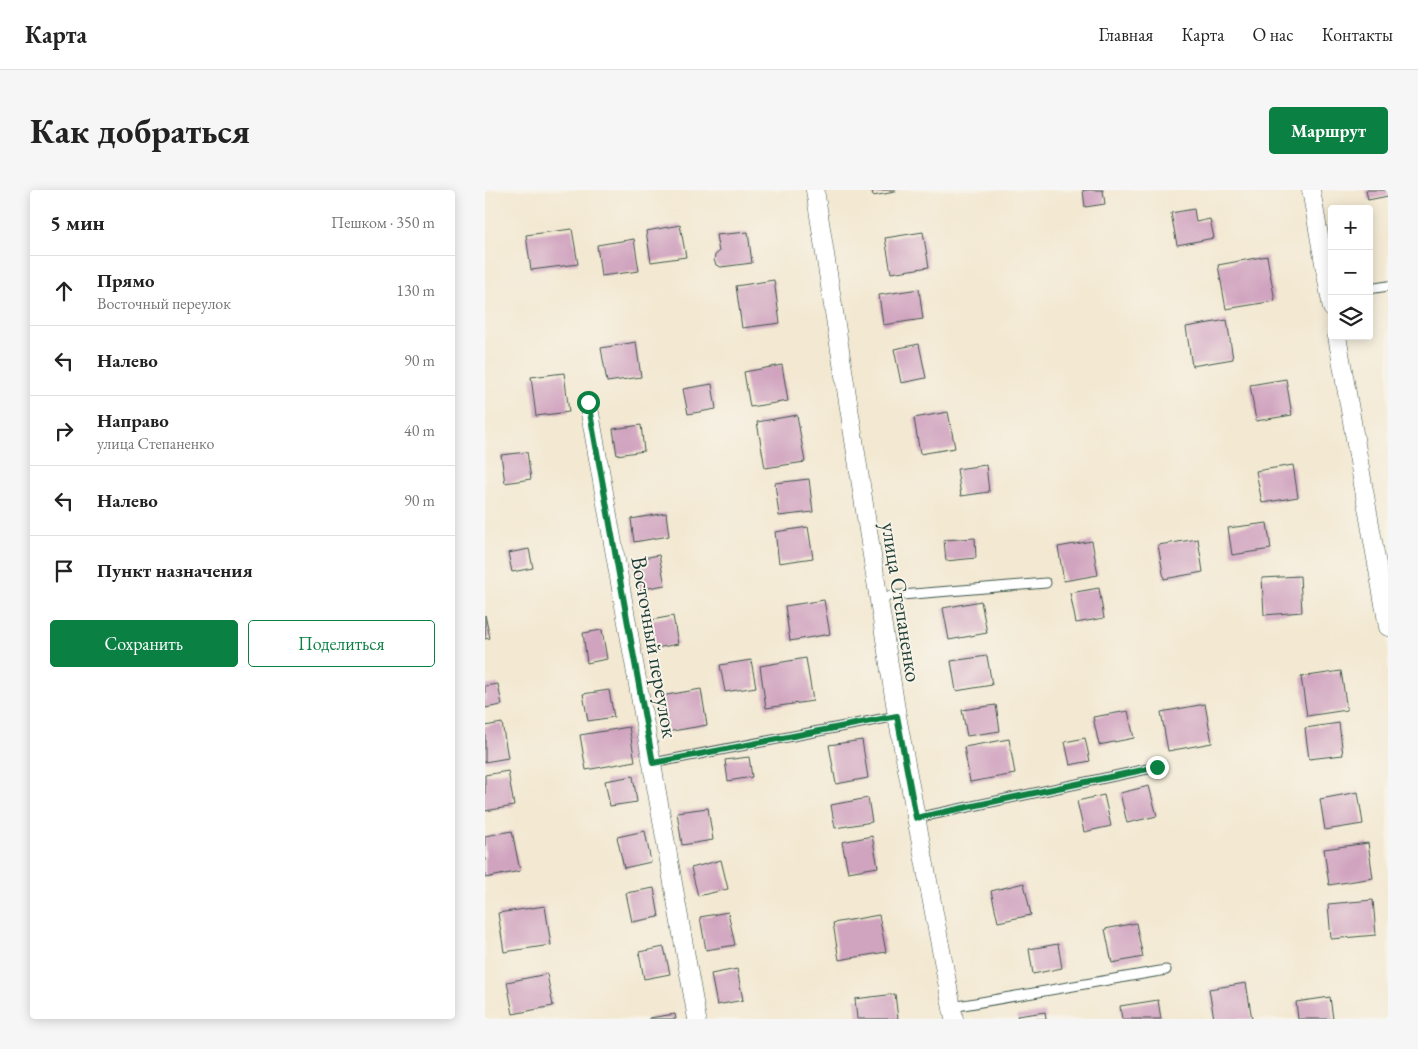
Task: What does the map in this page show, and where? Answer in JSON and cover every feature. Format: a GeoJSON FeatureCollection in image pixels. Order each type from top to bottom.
{"type":"FeatureCollection","features":[{"type":"Feature","properties":{"kind":"street","name":"улица Степаненко"},"geometry":{"type":"LineString","coordinates":[[815,190],[897,716],[953,1013]]}},
{"type":"Feature","properties":{"kind":"street"},"geometry":{"type":"LineString","coordinates":[[1311,190],[1330,295]]}},
{"type":"Feature","properties":{"kind":"street"},"geometry":{"type":"LineString","coordinates":[[1338,340],[1385,590],[1388,627]]}},
{"type":"Feature","properties":{"kind":"street","name":"Восточный переулок"},"geometry":{"type":"LineString","coordinates":[[588,402],[697,1019]]}},
{"type":"Feature","properties":{"kind":"lane"},"geometry":{"type":"LineString","coordinates":[[1373,288],[1388,286]]}},
{"type":"Feature","properties":{"kind":"lane"},"geometry":{"type":"LineString","coordinates":[[878,597],[1046,583]]}},
{"type":"Feature","properties":{"kind":"lane"},"geometry":{"type":"LineString","coordinates":[[653,763],[897,716]]}},
{"type":"Feature","properties":{"kind":"lane"},"geometry":{"type":"LineString","coordinates":[[916,818],[1157,767]]}},
{"type":"Feature","properties":{"kind":"lane"},"geometry":{"type":"LineString","coordinates":[[953,1013],[1166,970]]}},
{"type":"Feature","properties":{"kind":"building"},"geometry":{"type":"Polygon","coordinates":[[[872,190],[895,190],[895,192],[873,196],[872,190]]]}},
{"type":"Feature","properties":{"kind":"building"},"geometry":{"type":"Polygon","coordinates":[[[1083,190],[1103,190],[1105,204],[1085,207],[1083,190]]]}},
{"type":"Feature","properties":{"kind":"building"},"geometry":{"type":"Polygon","coordinates":[[[1366,190],[1388,190],[1388,196],[1368,200],[1366,190]]]}},
{"type":"Feature","properties":{"kind":"building"},"geometry":{"type":"Polygon","coordinates":[[[1194,209],[1196,222],[1210,219],[1214,238],[1177,245],[1171,213],[1194,209]]]}},
{"type":"Feature","properties":{"kind":"building"},"geometry":{"type":"Polygon","coordinates":[[[680,225],[686,257],[651,262],[646,231],[680,225]]]}},
{"type":"Feature","properties":{"kind":"building"},"geometry":{"type":"Polygon","coordinates":[[[572,229],[578,264],[531,270],[526,235],[572,229]]]}},
{"type":"Feature","properties":{"kind":"building"},"geometry":{"type":"Polygon","coordinates":[[[748,232],[752,263],[721,267],[716,265],[715,255],[719,252],[716,235],[748,232]]]}},
{"type":"Feature","properties":{"kind":"building"},"geometry":{"type":"Polygon","coordinates":[[[923,232],[929,267],[891,273],[885,238],[923,232]]]}},
{"type":"Feature","properties":{"kind":"building"},"geometry":{"type":"Polygon","coordinates":[[[634,239],[639,271],[601,276],[597,245],[634,239]]]}},
{"type":"Feature","properties":{"kind":"building"},"geometry":{"type":"Polygon","coordinates":[[[1267,256],[1275,301],[1226,309],[1218,265],[1267,256]]]}},
{"type":"Feature","properties":{"kind":"building"},"geometry":{"type":"Polygon","coordinates":[[[774,280],[780,323],[742,328],[736,286],[774,280]]]}},
{"type":"Feature","properties":{"kind":"building"},"geometry":{"type":"Polygon","coordinates":[[[919,289],[923,319],[883,325],[879,295],[919,289]]]}},
{"type":"Feature","properties":{"kind":"building"},"geometry":{"type":"Polygon","coordinates":[[[1227,320],[1233,359],[1192,366],[1186,327],[1227,320]]]}},
{"type":"Feature","properties":{"kind":"building"},"geometry":{"type":"Polygon","coordinates":[[[636,342],[641,377],[607,382],[601,348],[636,342]]]}},
{"type":"Feature","properties":{"kind":"building"},"geometry":{"type":"Polygon","coordinates":[[[919,344],[926,378],[901,383],[894,349],[919,344]]]}},
{"type":"Feature","properties":{"kind":"building"},"geometry":{"type":"Polygon","coordinates":[[[782,365],[788,401],[750,407],[744,372],[782,365]]]}},
{"type":"Feature","properties":{"kind":"building"},"geometry":{"type":"Polygon","coordinates":[[[564,373],[569,412],[536,416],[531,377],[564,373]]]}},
{"type":"Feature","properties":{"kind":"building"},"geometry":{"type":"Polygon","coordinates":[[[1286,379],[1292,415],[1256,421],[1250,385],[1286,379]]]}},
{"type":"Feature","properties":{"kind":"building"},"geometry":{"type":"Polygon","coordinates":[[[712,384],[716,409],[688,414],[683,389],[712,384]]]}},
{"type":"Feature","properties":{"kind":"building"},"geometry":{"type":"Polygon","coordinates":[[[948,412],[955,448],[920,454],[914,418],[948,412]]]}},
{"type":"Feature","properties":{"kind":"building"},"geometry":{"type":"Polygon","coordinates":[[[797,415],[805,462],[765,468],[757,422],[797,415]]]}},
{"type":"Feature","properties":{"kind":"building"},"geometry":{"type":"Polygon","coordinates":[[[641,425],[644,451],[617,455],[613,429],[641,425]]]}},
{"type":"Feature","properties":{"kind":"building"},"geometry":{"type":"Polygon","coordinates":[[[527,452],[531,479],[505,483],[501,455],[527,452]]]}},
{"type":"Feature","properties":{"kind":"building"},"geometry":{"type":"Polygon","coordinates":[[[986,465],[989,492],[961,496],[957,469],[986,465]]]}},
{"type":"Feature","properties":{"kind":"building"},"geometry":{"type":"Polygon","coordinates":[[[1293,465],[1298,497],[1262,503],[1256,471],[1293,465]]]}},
{"type":"Feature","properties":{"kind":"building"},"geometry":{"type":"Polygon","coordinates":[[[809,479],[813,512],[779,516],[775,483],[809,479]]]}},
{"type":"Feature","properties":{"kind":"building"},"geometry":{"type":"Polygon","coordinates":[[[666,513],[669,536],[634,542],[631,519],[666,513]]]}},
{"type":"Feature","properties":{"kind":"building"},"geometry":{"type":"Polygon","coordinates":[[[1267,523],[1271,549],[1232,555],[1228,528],[1267,523]]]}},
{"type":"Feature","properties":{"kind":"building"},"geometry":{"type":"Polygon","coordinates":[[[808,527],[813,558],[779,563],[775,532],[808,527]]]}},
{"type":"Feature","properties":{"kind":"building"},"geometry":{"type":"Polygon","coordinates":[[[975,538],[976,558],[946,561],[944,540],[975,538]]]}},
{"type":"Feature","properties":{"kind":"building"},"geometry":{"type":"Polygon","coordinates":[[[1198,539],[1203,572],[1164,579],[1158,545],[1198,539]]]}},
{"type":"Feature","properties":{"kind":"building"},"geometry":{"type":"Polygon","coordinates":[[[1092,541],[1098,575],[1064,581],[1058,547],[1092,541]]]}},
{"type":"Feature","properties":{"kind":"building"},"geometry":{"type":"Polygon","coordinates":[[[529,549],[533,568],[512,572],[508,553],[529,549]]]}},
{"type":"Feature","properties":{"kind":"building"},"geometry":{"type":"Polygon","coordinates":[[[659,555],[665,585],[638,590],[632,560],[659,555]]]}},
{"type":"Feature","properties":{"kind":"building"},"geometry":{"type":"Polygon","coordinates":[[[1300,576],[1302,612],[1264,615],[1262,578],[1300,576]]]}},
{"type":"Feature","properties":{"kind":"building"},"geometry":{"type":"Polygon","coordinates":[[[1099,588],[1104,618],[1076,623],[1070,593],[1099,588]]]}},
{"type":"Feature","properties":{"kind":"building"},"geometry":{"type":"Polygon","coordinates":[[[824,600],[830,634],[790,641],[785,606],[824,600]]]}},
{"type":"Feature","properties":{"kind":"building"},"geometry":{"type":"Polygon","coordinates":[[[981,601],[987,633],[949,640],[943,608],[981,601]]]}},
{"type":"Feature","properties":{"kind":"building"},"geometry":{"type":"Polygon","coordinates":[[[485,615],[490,638],[485,639],[485,615]]]}},
{"type":"Feature","properties":{"kind":"building"},"geometry":{"type":"Polygon","coordinates":[[[673,616],[678,644],[651,649],[646,621],[673,616]]]}},
{"type":"Feature","properties":{"kind":"building"},"geometry":{"type":"Polygon","coordinates":[[[602,630],[607,659],[587,663],[583,633],[602,630]]]}},
{"type":"Feature","properties":{"kind":"building"},"geometry":{"type":"Polygon","coordinates":[[[987,656],[992,685],[956,691],[951,661],[987,656]]]}},
{"type":"Feature","properties":{"kind":"building"},"geometry":{"type":"Polygon","coordinates":[[[806,658],[813,701],[766,708],[760,666],[806,658]]]}},
{"type":"Feature","properties":{"kind":"building"},"geometry":{"type":"Polygon","coordinates":[[[751,660],[756,687],[725,692],[720,665],[751,660]]]}},
{"type":"Feature","properties":{"kind":"building"},"geometry":{"type":"Polygon","coordinates":[[[1341,671],[1347,710],[1307,716],[1301,677],[1341,671]]]}},
{"type":"Feature","properties":{"kind":"building"},"geometry":{"type":"Polygon","coordinates":[[[498,684],[502,705],[485,708],[485,686],[498,684]]]}},
{"type":"Feature","properties":{"kind":"building"},"geometry":{"type":"Polygon","coordinates":[[[701,689],[707,725],[667,732],[661,696],[701,689]]]}},
{"type":"Feature","properties":{"kind":"building"},"geometry":{"type":"Polygon","coordinates":[[[609,690],[614,717],[588,721],[583,694],[609,690]]]}},
{"type":"Feature","properties":{"kind":"building"},"geometry":{"type":"Polygon","coordinates":[[[1205,704],[1212,743],[1168,751],[1161,712],[1205,704]]]}},
{"type":"Feature","properties":{"kind":"building"},"geometry":{"type":"Polygon","coordinates":[[[996,705],[1000,731],[967,736],[962,710],[996,705]]]}},
{"type":"Feature","properties":{"kind":"building"},"geometry":{"type":"Polygon","coordinates":[[[1128,711],[1134,738],[1099,745],[1093,717],[1128,711]]]}},
{"type":"Feature","properties":{"kind":"building"},"geometry":{"type":"Polygon","coordinates":[[[502,723],[508,758],[485,762],[485,726],[502,723]]]}},
{"type":"Feature","properties":{"kind":"building"},"geometry":{"type":"Polygon","coordinates":[[[1339,723],[1343,755],[1309,759],[1305,728],[1339,723]]]}},
{"type":"Feature","properties":{"kind":"building"},"geometry":{"type":"Polygon","coordinates":[[[629,727],[635,761],[586,770],[580,735],[629,727]]]}},
{"type":"Feature","properties":{"kind":"building"},"geometry":{"type":"Polygon","coordinates":[[[1085,738],[1090,761],[1070,765],[1065,742],[1085,738]]]}},
{"type":"Feature","properties":{"kind":"building"},"geometry":{"type":"Polygon","coordinates":[[[1009,739],[1015,774],[970,782],[964,747],[1009,739]]]}},
{"type":"Feature","properties":{"kind":"building"},"geometry":{"type":"Polygon","coordinates":[[[862,740],[868,778],[836,784],[829,745],[862,740]]]}},
{"type":"Feature","properties":{"kind":"building"},"geometry":{"type":"Polygon","coordinates":[[[749,757],[752,777],[728,781],[725,760],[749,757]]]}},
{"type":"Feature","properties":{"kind":"building"},"geometry":{"type":"Polygon","coordinates":[[[508,771],[514,806],[485,811],[485,775],[508,771]]]}},
{"type":"Feature","properties":{"kind":"building"},"geometry":{"type":"Polygon","coordinates":[[[633,776],[637,802],[610,806],[605,781],[633,776]]]}},
{"type":"Feature","properties":{"kind":"building"},"geometry":{"type":"Polygon","coordinates":[[[1149,786],[1157,816],[1127,823],[1120,793],[1149,786]]]}},
{"type":"Feature","properties":{"kind":"building"},"geometry":{"type":"Polygon","coordinates":[[[1358,792],[1363,824],[1325,830],[1320,799],[1358,792]]]}},
{"type":"Feature","properties":{"kind":"building"},"geometry":{"type":"Polygon","coordinates":[[[1104,795],[1111,826],[1084,832],[1077,801],[1104,795]]]}},
{"type":"Feature","properties":{"kind":"building"},"geometry":{"type":"Polygon","coordinates":[[[868,798],[872,822],[835,828],[831,805],[868,798]]]}},
{"type":"Feature","properties":{"kind":"building"},"geometry":{"type":"Polygon","coordinates":[[[708,808],[713,840],[682,845],[677,812],[708,808]]]}},
{"type":"Feature","properties":{"kind":"building"},"geometry":{"type":"Polygon","coordinates":[[[512,831],[520,871],[485,878],[485,836],[512,831]]]}},
{"type":"Feature","properties":{"kind":"building"},"geometry":{"type":"Polygon","coordinates":[[[645,831],[651,862],[624,868],[617,837],[645,831]]]}},
{"type":"Feature","properties":{"kind":"building"},"geometry":{"type":"Polygon","coordinates":[[[872,836],[878,867],[848,872],[842,842],[872,836]]]}},
{"type":"Feature","properties":{"kind":"building"},"geometry":{"type":"Polygon","coordinates":[[[1368,843],[1373,878],[1329,885],[1324,849],[1368,843]]]}},
{"type":"Feature","properties":{"kind":"building"},"geometry":{"type":"Polygon","coordinates":[[[721,860],[728,889],[698,896],[691,868],[721,860]]]}},
{"type":"Feature","properties":{"kind":"building"},"geometry":{"type":"Polygon","coordinates":[[[1024,883],[1031,915],[998,922],[991,891],[1024,883]]]}},
{"type":"Feature","properties":{"kind":"building"},"geometry":{"type":"Polygon","coordinates":[[[654,888],[659,917],[632,922],[626,893],[654,888]]]}},
{"type":"Feature","properties":{"kind":"building"},"geometry":{"type":"Polygon","coordinates":[[[1373,900],[1376,935],[1331,939],[1328,904],[1373,900]]]}},
{"type":"Feature","properties":{"kind":"building"},"geometry":{"type":"Polygon","coordinates":[[[545,906],[551,945],[504,952],[498,913],[545,906]]]}},
{"type":"Feature","properties":{"kind":"building"},"geometry":{"type":"Polygon","coordinates":[[[728,912],[735,945],[706,950],[700,917],[728,912]]]}},
{"type":"Feature","properties":{"kind":"building"},"geometry":{"type":"Polygon","coordinates":[[[879,915],[886,952],[839,960],[833,923],[879,915]]]}},
{"type":"Feature","properties":{"kind":"building"},"geometry":{"type":"Polygon","coordinates":[[[1136,923],[1143,957],[1112,963],[1105,929],[1136,923]]]}},
{"type":"Feature","properties":{"kind":"building"},"geometry":{"type":"Polygon","coordinates":[[[1058,944],[1062,968],[1033,974],[1029,949],[1058,944]]]}},
{"type":"Feature","properties":{"kind":"building"},"geometry":{"type":"Polygon","coordinates":[[[664,947],[670,974],[644,979],[639,952],[664,947]]]}},
{"type":"Feature","properties":{"kind":"building"},"geometry":{"type":"Polygon","coordinates":[[[737,969],[743,1000],[717,1005],[711,974],[737,969]]]}},
{"type":"Feature","properties":{"kind":"building"},"geometry":{"type":"Polygon","coordinates":[[[547,974],[553,1006],[513,1014],[507,982],[547,974]]]}},
{"type":"Feature","properties":{"kind":"building"},"geometry":{"type":"Polygon","coordinates":[[[1246,983],[1252,1019],[1214,1019],[1209,989],[1246,983]]]}},
{"type":"Feature","properties":{"kind":"building"},"geometry":{"type":"Polygon","coordinates":[[[895,994],[898,1019],[857,1019],[855,999],[895,994]]]}},
{"type":"Feature","properties":{"kind":"building"},"geometry":{"type":"Polygon","coordinates":[[[1330,997],[1333,1019],[1298,1019],[1296,1002],[1330,997]]]}},
{"type":"Feature","properties":{"kind":"building"},"geometry":{"type":"Polygon","coordinates":[[[1158,1000],[1161,1019],[1122,1019],[1120,1006],[1158,1000]]]}},
{"type":"Feature","properties":{"kind":"building"},"geometry":{"type":"Polygon","coordinates":[[[1045,1012],[1046,1019],[1018,1019],[1017,1016],[1045,1012]]]}},
{"type":"Feature","properties":{"kind":"building"},"geometry":{"type":"Polygon","coordinates":[[[675,1014],[676,1019],[649,1019],[649,1018],[675,1014]]]}},
{"type":"Feature","properties":{"kind":"route"},"geometry":{"type":"LineString","coordinates":[[588,402],[653,763],[897,716],[916,818],[1157,767]]}}]}
